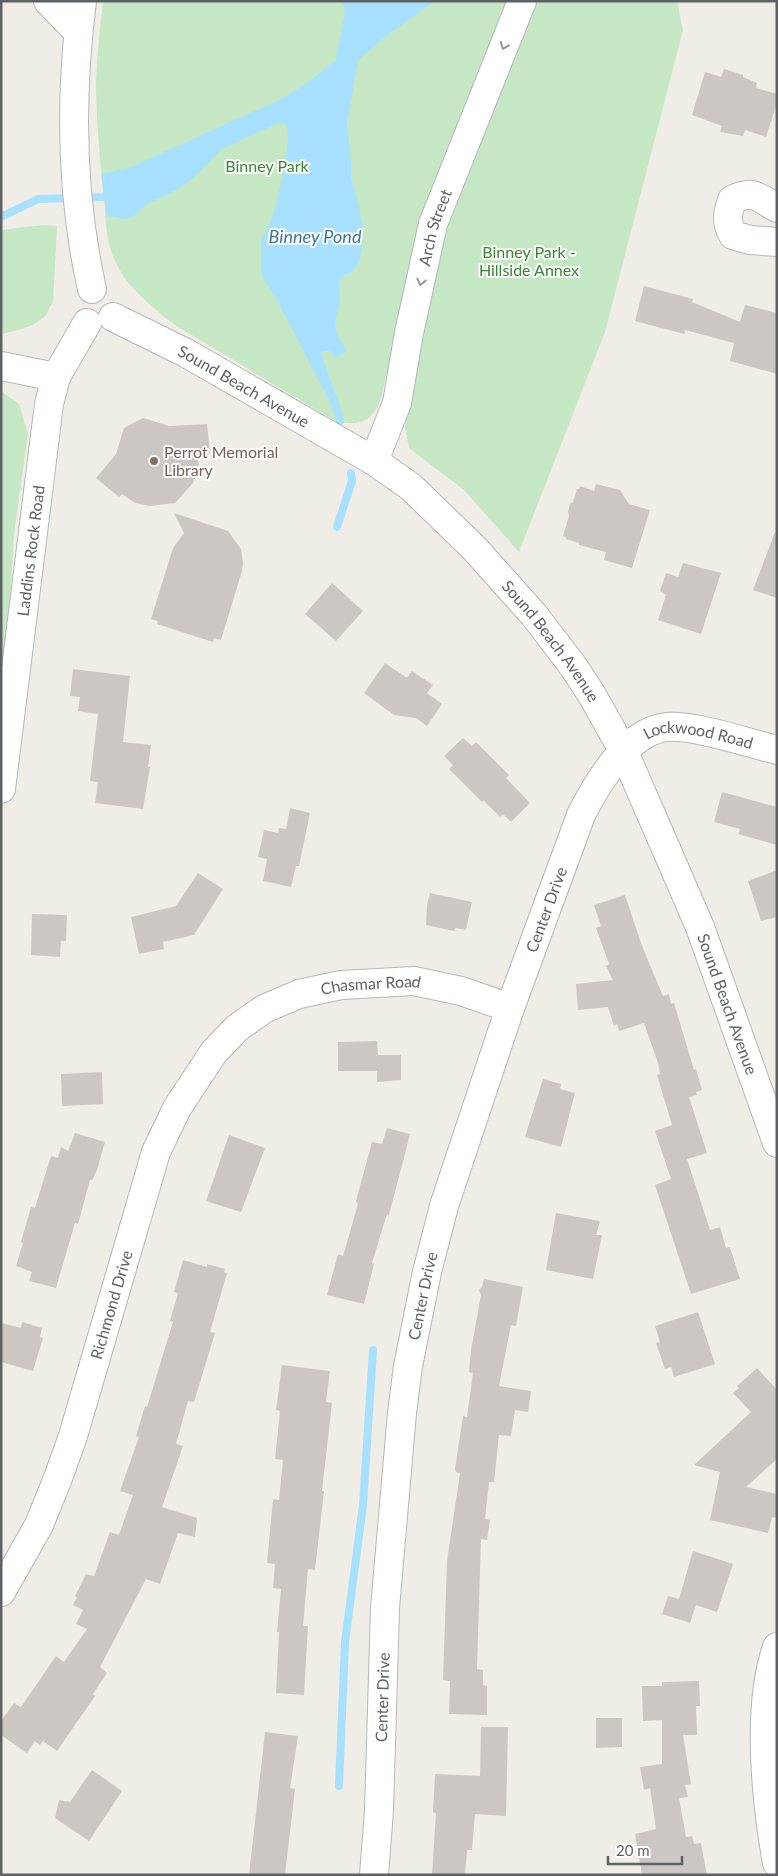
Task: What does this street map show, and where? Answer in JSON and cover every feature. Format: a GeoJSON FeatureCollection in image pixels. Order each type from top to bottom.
{"type":"FeatureCollection","features":[{"type":"Feature","properties":{"kind":"street"},"geometry":{"type":"LineString","coordinates":[[48,1],[78,32]]}},
{"type":"Feature","properties":{"kind":"street"},"geometry":{"type":"LineString","coordinates":[[82,1],[75,81],[76,172],[80,225],[92,289],[103,289],[112,296],[116,306],[100,320]]}},
{"type":"Feature","properties":{"kind":"street","name":"Arch Street"},"geometry":{"type":"LineString","coordinates":[[374,461],[397,403],[433,224],[522,1]]}},
{"type":"Feature","properties":{"kind":"street"},"geometry":{"type":"LineString","coordinates":[[777,208],[756,196],[743,194],[732,200],[727,213],[728,226],[733,235],[750,240],[777,242]]}},
{"type":"Feature","properties":{"kind":"street","name":"Sound Beach Avenue"},"geometry":{"type":"LineString","coordinates":[[100,320],[186,353],[374,461],[429,502],[475,548],[534,615],[592,695],[624,752],[700,927],[777,1143]]}},
{"type":"Feature","properties":{"kind":"street","name":"Laddins Rock Road"},"geometry":{"type":"LineString","coordinates":[[1,788],[49,404],[56,377],[100,320]]}},
{"type":"Feature","properties":{"kind":"street"},"geometry":{"type":"LineString","coordinates":[[1,366],[56,377]]}},
{"type":"Feature","properties":{"kind":"street","name":"Lockwood Road"},"geometry":{"type":"LineString","coordinates":[[624,752],[643,734],[674,727],[701,731],[777,750]]}},
{"type":"Feature","properties":{"kind":"street","name":"Center Drive"},"geometry":{"type":"LineString","coordinates":[[374,1875],[379,1811],[386,1608],[402,1413],[408,1366],[427,1272],[444,1206],[510,1008],[581,815],[596,786],[624,752]]}},
{"type":"Feature","properties":{"kind":"street","name":"Chasmar Road"},"geometry":{"type":"LineString","coordinates":[[237,1028],[264,1009],[299,994],[341,984],[414,981],[461,991],[510,1008]]}},
{"type":"Feature","properties":{"kind":"street","name":"Richmond Drive"},"geometry":{"type":"LineString","coordinates":[[1,1592],[39,1525],[73,1436],[156,1152],[177,1108],[214,1052],[237,1028]]}},
{"type":"Feature","properties":{"kind":"street"},"geometry":{"type":"LineString","coordinates":[[777,1647],[767,1694],[765,1736],[769,1822],[777,1863]]}},
{"type":"Feature","properties":{"kind":"green space","name":"Binney Park"},"geometry":{"type":"Polygon","coordinates":[[[103,1],[516,1],[421,227],[381,398],[374,413],[369,418],[358,423],[335,421],[175,325],[143,298],[122,274],[113,257],[107,233],[97,125],[96,81],[103,1]]]}},
{"type":"Feature","properties":{"kind":"green space","name":"Binney Park - Hillside Annex"},"geometry":{"type":"Polygon","coordinates":[[[530,1],[677,1],[683,30],[605,332],[519,552],[464,490],[409,448],[405,427],[419,332],[442,230],[530,1]]]}},
{"type":"Feature","properties":{"kind":"green space"},"geometry":{"type":"Polygon","coordinates":[[[43,225],[57,226],[53,303],[39,321],[19,330],[1,334],[1,230],[43,225]]]}},
{"type":"Feature","properties":{"kind":"green space"},"geometry":{"type":"Polygon","coordinates":[[[1,391],[19,404],[28,433],[14,534],[7,652],[1,704],[1,391]]]}},
{"type":"Feature","properties":{"kind":"water","name":"Binney Pond"},"geometry":{"type":"Polygon","coordinates":[[[342,1],[435,1],[389,34],[358,60],[347,124],[351,179],[357,197],[363,227],[363,238],[359,263],[339,283],[340,303],[335,322],[338,335],[347,351],[335,358],[330,351],[321,353],[340,408],[331,404],[277,300],[263,278],[261,268],[261,241],[274,213],[285,166],[288,139],[287,126],[283,123],[276,124],[222,149],[193,178],[180,188],[146,205],[134,216],[126,219],[107,216],[101,174],[131,167],[283,98],[308,82],[336,60],[345,11],[342,1]]]}},
{"type":"Feature","properties":{"kind":"building"},"geometry":{"type":"Polygon","coordinates":[[[724,69],[743,75],[743,77],[757,83],[756,88],[777,94],[777,103],[766,137],[745,130],[743,136],[720,132],[722,126],[692,115],[705,72],[721,77],[724,69]]]}},
{"type":"Feature","properties":{"kind":"building"},"geometry":{"type":"Polygon","coordinates":[[[644,286],[693,299],[692,302],[740,322],[745,305],[777,313],[777,374],[730,361],[734,343],[685,330],[684,334],[635,321],[644,286]]]}},
{"type":"Feature","properties":{"kind":"building","name":"Perrot Memorial Library"},"geometry":{"type":"Polygon","coordinates":[[[143,418],[169,426],[207,424],[210,453],[198,454],[199,468],[193,483],[175,503],[150,506],[135,503],[122,494],[119,497],[96,478],[116,454],[124,428],[143,418]]]}},
{"type":"Feature","properties":{"kind":"building"},"geometry":{"type":"Polygon","coordinates":[[[596,484],[620,490],[629,504],[650,510],[632,568],[604,560],[606,552],[579,545],[579,543],[566,539],[563,536],[569,516],[570,504],[573,502],[577,489],[580,486],[594,491],[596,484]]]}},
{"type":"Feature","properties":{"kind":"building"},"geometry":{"type":"Polygon","coordinates":[[[174,513],[228,531],[241,549],[242,571],[221,640],[214,638],[213,642],[157,624],[158,621],[151,619],[173,548],[184,533],[174,513]]]}},
{"type":"Feature","properties":{"kind":"building"},"geometry":{"type":"Polygon","coordinates":[[[775,532],[777,533],[777,598],[753,590],[775,532]]]}},
{"type":"Feature","properties":{"kind":"building"},"geometry":{"type":"Polygon","coordinates":[[[683,563],[721,573],[701,634],[658,620],[666,595],[660,591],[666,573],[678,577],[683,563]]]}},
{"type":"Feature","properties":{"kind":"building"},"geometry":{"type":"Polygon","coordinates":[[[332,583],[363,611],[336,641],[305,614],[332,583]]]}},
{"type":"Feature","properties":{"kind":"building"},"geometry":{"type":"Polygon","coordinates":[[[385,663],[407,678],[412,671],[433,685],[427,693],[442,704],[427,726],[416,718],[394,715],[364,693],[385,663]]]}},
{"type":"Feature","properties":{"kind":"building"},"geometry":{"type":"Polygon","coordinates":[[[73,669],[130,676],[123,742],[151,745],[148,767],[150,767],[143,809],[95,803],[98,782],[90,781],[98,714],[78,711],[80,697],[70,696],[73,669]]]}},
{"type":"Feature","properties":{"kind":"building"},"geometry":{"type":"Polygon","coordinates":[[[463,738],[472,746],[476,742],[509,775],[506,778],[530,803],[511,822],[503,814],[500,817],[484,801],[482,802],[449,769],[453,765],[444,756],[463,738]]]}},
{"type":"Feature","properties":{"kind":"building"},"geometry":{"type":"Polygon","coordinates":[[[722,792],[777,807],[777,845],[738,834],[740,829],[714,822],[722,792]]]}},
{"type":"Feature","properties":{"kind":"building"},"geometry":{"type":"Polygon","coordinates":[[[290,808],[310,813],[299,866],[296,866],[291,887],[263,881],[267,859],[258,857],[264,830],[278,833],[279,828],[286,829],[290,808]]]}},
{"type":"Feature","properties":{"kind":"building"},"geometry":{"type":"Polygon","coordinates":[[[777,870],[777,917],[761,921],[748,881],[777,870]]]}},
{"type":"Feature","properties":{"kind":"building"},"geometry":{"type":"Polygon","coordinates":[[[198,873],[223,889],[194,935],[163,942],[164,949],[139,954],[131,917],[176,906],[198,873]]]}},
{"type":"Feature","properties":{"kind":"building"},"geometry":{"type":"Polygon","coordinates":[[[430,893],[472,902],[466,930],[455,928],[454,931],[426,925],[430,893]]]}},
{"type":"Feature","properties":{"kind":"building"},"geometry":{"type":"Polygon","coordinates":[[[625,895],[642,946],[663,996],[669,994],[671,1004],[674,1003],[694,1070],[696,1069],[702,1090],[696,1092],[697,1095],[689,1097],[707,1153],[687,1159],[710,1230],[720,1227],[726,1248],[730,1247],[740,1279],[691,1294],[655,1185],[671,1179],[655,1131],[672,1125],[657,1075],[660,1074],[658,1063],[644,1023],[619,1031],[617,1024],[614,1026],[608,1007],[578,1010],[576,984],[613,980],[606,966],[609,964],[596,928],[601,926],[594,905],[625,895]]]}},
{"type":"Feature","properties":{"kind":"building"},"geometry":{"type":"Polygon","coordinates":[[[32,914],[67,915],[66,941],[61,941],[60,957],[31,955],[32,914]]]}},
{"type":"Feature","properties":{"kind":"building"},"geometry":{"type":"Polygon","coordinates":[[[377,1041],[378,1055],[401,1055],[401,1080],[377,1082],[377,1071],[338,1071],[338,1042],[377,1041]]]}},
{"type":"Feature","properties":{"kind":"building"},"geometry":{"type":"Polygon","coordinates":[[[102,1072],[103,1104],[62,1106],[61,1074],[102,1072]]]}},
{"type":"Feature","properties":{"kind":"building"},"geometry":{"type":"Polygon","coordinates":[[[543,1079],[561,1084],[560,1089],[575,1093],[561,1147],[525,1137],[543,1079]]]}},
{"type":"Feature","properties":{"kind":"building"},"geometry":{"type":"Polygon","coordinates":[[[387,1128],[410,1134],[389,1215],[387,1214],[372,1263],[374,1264],[364,1304],[327,1295],[338,1254],[343,1256],[358,1204],[356,1201],[372,1142],[382,1144],[387,1128]]]}},
{"type":"Feature","properties":{"kind":"building"},"geometry":{"type":"Polygon","coordinates":[[[75,1133],[105,1142],[97,1170],[92,1180],[90,1180],[78,1224],[75,1223],[56,1288],[29,1281],[32,1272],[16,1266],[31,1207],[35,1208],[51,1156],[58,1158],[61,1147],[68,1151],[75,1133]]]}},
{"type":"Feature","properties":{"kind":"building"},"geometry":{"type":"Polygon","coordinates":[[[229,1135],[265,1148],[241,1212],[206,1201],[229,1135]]]}},
{"type":"Feature","properties":{"kind":"building"},"geometry":{"type":"Polygon","coordinates":[[[556,1213],[600,1221],[596,1235],[602,1235],[593,1279],[546,1270],[556,1213]]]}},
{"type":"Feature","properties":{"kind":"building"},"geometry":{"type":"Polygon","coordinates":[[[183,1260],[207,1267],[207,1264],[225,1269],[224,1272],[227,1273],[210,1332],[215,1333],[194,1402],[188,1401],[176,1444],[183,1446],[162,1507],[197,1518],[195,1537],[178,1533],[160,1584],[146,1579],[100,1667],[107,1673],[93,1694],[95,1696],[57,1751],[43,1741],[40,1745],[35,1741],[27,1753],[1,1735],[1,1721],[14,1703],[21,1707],[56,1656],[64,1662],[87,1629],[76,1624],[83,1610],[73,1605],[77,1597],[75,1596],[86,1574],[94,1576],[110,1532],[119,1535],[133,1495],[120,1491],[139,1437],[136,1436],[145,1406],[147,1407],[173,1322],[170,1321],[178,1293],[174,1292],[183,1260]]]}},
{"type":"Feature","properties":{"kind":"building"},"geometry":{"type":"Polygon","coordinates":[[[484,1279],[523,1287],[516,1326],[511,1325],[499,1386],[531,1391],[528,1412],[515,1410],[511,1436],[499,1435],[494,1482],[489,1482],[485,1519],[490,1520],[487,1540],[481,1539],[477,1669],[483,1670],[483,1685],[487,1686],[487,1715],[449,1714],[450,1681],[443,1680],[447,1561],[460,1473],[456,1472],[455,1469],[463,1416],[467,1417],[473,1373],[469,1372],[471,1350],[481,1295],[479,1290],[484,1279]]]}},
{"type":"Feature","properties":{"kind":"building"},"geometry":{"type":"Polygon","coordinates":[[[698,1312],[715,1364],[674,1377],[671,1367],[665,1369],[656,1343],[660,1342],[655,1326],[698,1312]]]}},
{"type":"Feature","properties":{"kind":"building"},"geometry":{"type":"Polygon","coordinates":[[[22,1322],[42,1328],[40,1337],[43,1338],[33,1371],[1,1362],[1,1323],[21,1328],[22,1322]]]}},
{"type":"Feature","properties":{"kind":"building"},"geometry":{"type":"Polygon","coordinates":[[[282,1365],[330,1371],[326,1402],[332,1403],[322,1491],[324,1491],[315,1570],[308,1569],[303,1626],[308,1626],[304,1695],[276,1693],[279,1632],[277,1632],[281,1589],[273,1588],[275,1564],[267,1563],[273,1499],[279,1500],[283,1460],[275,1459],[280,1411],[276,1410],[282,1365]]]}},
{"type":"Feature","properties":{"kind":"building"},"geometry":{"type":"Polygon","coordinates":[[[757,1368],[777,1390],[777,1459],[746,1487],[777,1494],[777,1518],[772,1517],[768,1533],[710,1520],[720,1472],[694,1465],[751,1412],[733,1393],[739,1388],[737,1386],[757,1368]]]}},
{"type":"Feature","properties":{"kind":"building"},"geometry":{"type":"Polygon","coordinates":[[[693,1551],[733,1564],[717,1612],[696,1605],[690,1623],[662,1614],[668,1596],[679,1599],[693,1551]]]}},
{"type":"Feature","properties":{"kind":"building"},"geometry":{"type":"Polygon","coordinates":[[[699,1681],[700,1706],[696,1706],[697,1735],[683,1735],[691,1784],[685,1785],[688,1797],[679,1798],[686,1837],[692,1836],[694,1844],[701,1843],[707,1875],[642,1875],[635,1834],[656,1829],[650,1788],[644,1790],[640,1767],[662,1764],[662,1720],[643,1721],[642,1686],[662,1686],[662,1682],[699,1681]]]}},
{"type":"Feature","properties":{"kind":"building"},"geometry":{"type":"Polygon","coordinates":[[[596,1718],[622,1718],[622,1747],[596,1748],[596,1718]]]}},
{"type":"Feature","properties":{"kind":"building"},"geometry":{"type":"Polygon","coordinates":[[[481,1727],[508,1727],[506,1816],[475,1814],[472,1850],[467,1850],[465,1874],[432,1875],[436,1813],[433,1812],[435,1774],[480,1776],[481,1727]]]}},
{"type":"Feature","properties":{"kind":"building"},"geometry":{"type":"Polygon","coordinates":[[[265,1732],[298,1736],[290,1788],[295,1789],[285,1875],[249,1875],[265,1732]]]}},
{"type":"Feature","properties":{"kind":"building"},"geometry":{"type":"Polygon","coordinates":[[[92,1770],[122,1791],[89,1841],[55,1818],[59,1800],[70,1802],[92,1770]]]}},
{"type":"Feature","properties":{"kind":"waterway"},"geometry":{"type":"LineString","coordinates":[[1,217],[38,199],[105,197],[114,193]]}},
{"type":"Feature","properties":{"kind":"waterway"},"geometry":{"type":"LineString","coordinates":[[333,397],[340,421]]}},
{"type":"Feature","properties":{"kind":"waterway"},"geometry":{"type":"LineString","coordinates":[[337,527],[352,481],[351,473]]}},
{"type":"Feature","properties":{"kind":"waterway"},"geometry":{"type":"LineString","coordinates":[[339,1786],[345,1642],[363,1505],[373,1350]]}},
{"type":"Feature","properties":{"kind":"place","name":"Perrot Memorial Library"},"geometry":{"type":"Point","coordinates":[154,461]}}]}
